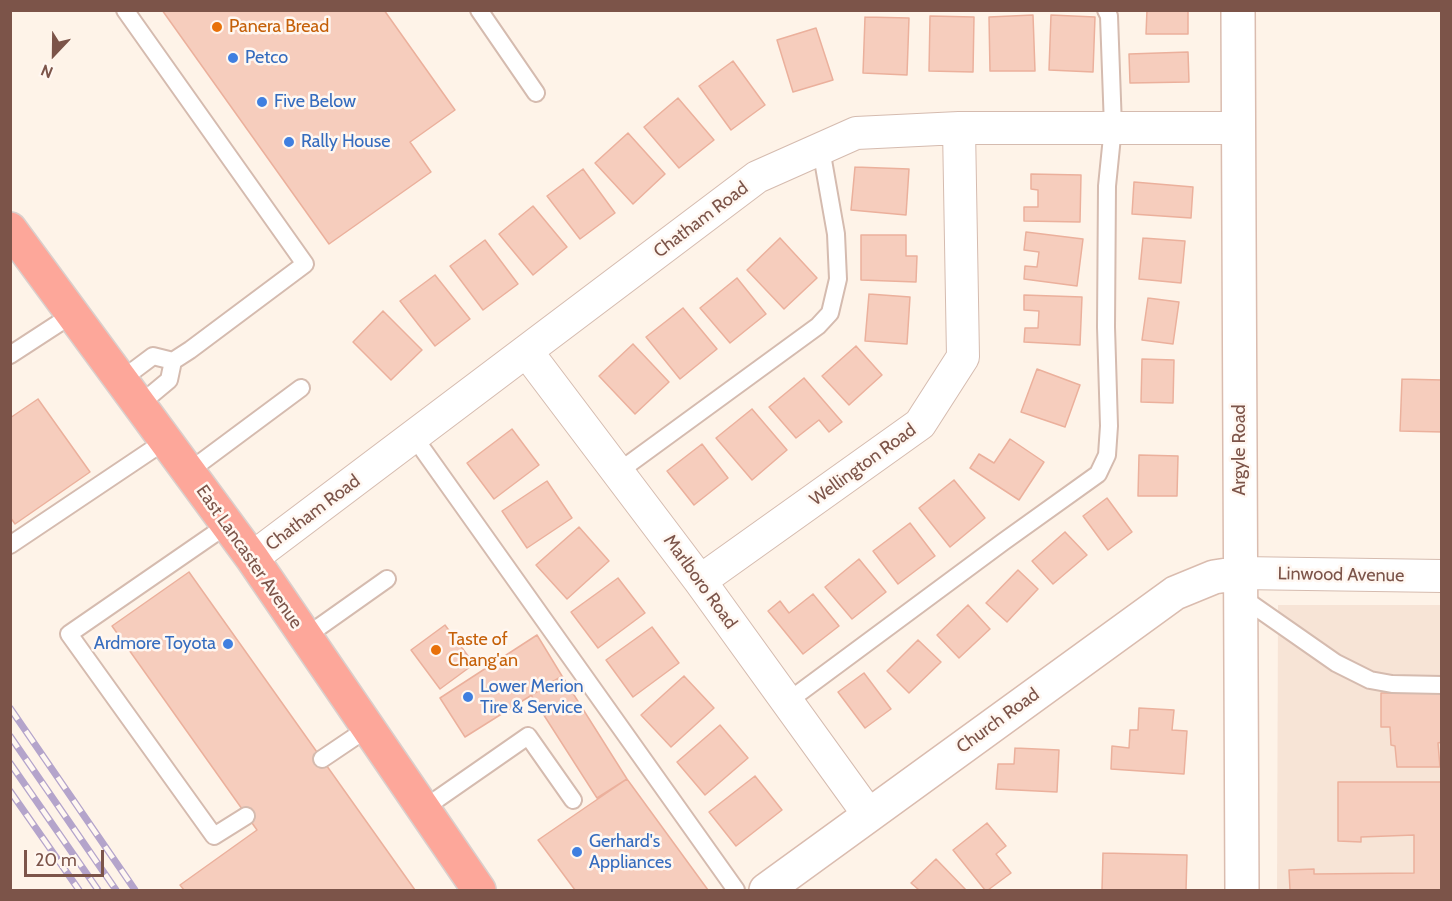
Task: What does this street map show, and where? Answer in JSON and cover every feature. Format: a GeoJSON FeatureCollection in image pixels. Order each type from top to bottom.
{"type":"FeatureCollection","features":[{"type":"Feature","properties":{"kind":"highway","name":"East Lancaster Avenue"},"geometry":{"type":"LineString","coordinates":[[10,229],[252,558],[479,891]]}},
{"type":"Feature","properties":{"kind":"street","name":"Argyle Road"},"geometry":{"type":"LineString","coordinates":[[1238,10],[1242,891]]}},
{"type":"Feature","properties":{"kind":"street","name":"Chatham Road"},"geometry":{"type":"LineString","coordinates":[[252,558],[757,177],[856,133],[959,128],[1239,128]]}},
{"type":"Feature","properties":{"kind":"street","name":"Wellington Road"},"geometry":{"type":"LineString","coordinates":[[700,581],[920,424],[963,357],[959,128]]}},
{"type":"Feature","properties":{"kind":"street","name":"Marlboro Road"},"geometry":{"type":"LineString","coordinates":[[527,352],[700,581],[869,815]]}},
{"type":"Feature","properties":{"kind":"street","name":"Linwood Avenue"},"geometry":{"type":"LineString","coordinates":[[1240,585],[1442,576]]}},
{"type":"Feature","properties":{"kind":"street","name":"Church Road"},"geometry":{"type":"LineString","coordinates":[[766,891],[1175,593],[1214,577],[1240,585]]}},
{"type":"Feature","properties":{"kind":"lane"},"geometry":{"type":"LineString","coordinates":[[125,10],[305,264],[173,361],[169,381],[130,393]]}},
{"type":"Feature","properties":{"kind":"lane"},"geometry":{"type":"LineString","coordinates":[[479,10],[536,93]]}},
{"type":"Feature","properties":{"kind":"lane"},"geometry":{"type":"LineString","coordinates":[[787,702],[1098,474],[1107,455],[1109,426],[1106,327],[1107,186],[1113,127],[1109,16],[1106,10]]}},
{"type":"Feature","properties":{"kind":"lane"},"geometry":{"type":"LineString","coordinates":[[618,472],[818,326],[830,313],[838,279],[836,234],[821,149]]}},
{"type":"Feature","properties":{"kind":"lane"},"geometry":{"type":"LineString","coordinates":[[10,355],[73,314]]}},
{"type":"Feature","properties":{"kind":"lane"},"geometry":{"type":"LineString","coordinates":[[130,393],[153,356],[173,361]]}},
{"type":"Feature","properties":{"kind":"lane"},"geometry":{"type":"LineString","coordinates":[[188,472],[301,388]]}},
{"type":"Feature","properties":{"kind":"lane"},"geometry":{"type":"LineString","coordinates":[[414,437],[736,891]]}},
{"type":"Feature","properties":{"kind":"lane"},"geometry":{"type":"LineString","coordinates":[[10,545],[165,441]]}},
{"type":"Feature","properties":{"kind":"lane"},"geometry":{"type":"LineString","coordinates":[[226,525],[69,634],[214,836],[246,816]]}},
{"type":"Feature","properties":{"kind":"lane"},"geometry":{"type":"LineString","coordinates":[[305,637],[387,579]]}},
{"type":"Feature","properties":{"kind":"lane"},"geometry":{"type":"LineString","coordinates":[[1240,585],[1336,663],[1361,676],[1392,684],[1442,685]]}},
{"type":"Feature","properties":{"kind":"lane"},"geometry":{"type":"LineString","coordinates":[[322,759],[368,728]]}},
{"type":"Feature","properties":{"kind":"lane"},"geometry":{"type":"LineString","coordinates":[[423,809],[528,736],[573,800]]}},
{"type":"Feature","properties":{"kind":"shaded area"},"geometry":{"type":"Polygon","coordinates":[[[1278,605],[1441,605],[1441,890],[1277,890],[1278,605]]]}},
{"type":"Feature","properties":{"kind":"building"},"geometry":{"type":"Polygon","coordinates":[[[162,10],[384,10],[455,110],[410,142],[431,172],[329,244],[162,10]]]}},
{"type":"Feature","properties":{"kind":"building"},"geometry":{"type":"Polygon","coordinates":[[[1147,10],[1188,10],[1188,34],[1146,34],[1147,10]]]}},
{"type":"Feature","properties":{"kind":"building"},"geometry":{"type":"Polygon","coordinates":[[[1033,15],[1035,71],[990,71],[989,17],[1033,15]]]}},
{"type":"Feature","properties":{"kind":"building"},"geometry":{"type":"Polygon","coordinates":[[[1051,15],[1095,17],[1093,72],[1049,70],[1051,15]]]}},
{"type":"Feature","properties":{"kind":"building"},"geometry":{"type":"Polygon","coordinates":[[[930,16],[974,17],[973,72],[929,71],[930,16]]]}},
{"type":"Feature","properties":{"kind":"building"},"geometry":{"type":"Polygon","coordinates":[[[865,17],[909,18],[907,75],[863,73],[865,17]]]}},
{"type":"Feature","properties":{"kind":"building"},"geometry":{"type":"Polygon","coordinates":[[[816,28],[833,80],[793,92],[777,40],[816,28]]]}},
{"type":"Feature","properties":{"kind":"building"},"geometry":{"type":"Polygon","coordinates":[[[1188,52],[1189,82],[1130,83],[1129,54],[1188,52]]]}},
{"type":"Feature","properties":{"kind":"building"},"geometry":{"type":"Polygon","coordinates":[[[733,61],[765,105],[731,130],[699,86],[733,61]]]}},
{"type":"Feature","properties":{"kind":"building"},"geometry":{"type":"Polygon","coordinates":[[[678,98],[714,140],[679,168],[644,127],[678,98]]]}},
{"type":"Feature","properties":{"kind":"building"},"geometry":{"type":"Polygon","coordinates":[[[628,133],[665,174],[633,204],[595,163],[628,133]]]}},
{"type":"Feature","properties":{"kind":"building"},"geometry":{"type":"Polygon","coordinates":[[[855,167],[909,169],[906,215],[851,210],[855,167]]]}},
{"type":"Feature","properties":{"kind":"building"},"geometry":{"type":"Polygon","coordinates":[[[583,169],[615,213],[580,239],[547,196],[583,169]]]}},
{"type":"Feature","properties":{"kind":"building"},"geometry":{"type":"Polygon","coordinates":[[[1031,174],[1081,175],[1080,222],[1024,221],[1024,207],[1038,207],[1038,190],[1031,189],[1031,174]]]}},
{"type":"Feature","properties":{"kind":"building"},"geometry":{"type":"Polygon","coordinates":[[[1134,182],[1193,187],[1191,218],[1132,214],[1134,182]]]}},
{"type":"Feature","properties":{"kind":"building"},"geometry":{"type":"Polygon","coordinates":[[[533,206],[567,247],[533,275],[499,234],[533,206]]]}},
{"type":"Feature","properties":{"kind":"building"},"geometry":{"type":"Polygon","coordinates":[[[1026,232],[1083,239],[1077,286],[1024,279],[1025,266],[1037,267],[1039,252],[1024,250],[1026,232]]]}},
{"type":"Feature","properties":{"kind":"building"},"geometry":{"type":"Polygon","coordinates":[[[861,235],[906,235],[906,256],[917,256],[916,282],[861,280],[861,235]]]}},
{"type":"Feature","properties":{"kind":"building"},"geometry":{"type":"Polygon","coordinates":[[[780,238],[817,278],[784,309],[747,270],[780,238]]]}},
{"type":"Feature","properties":{"kind":"building"},"geometry":{"type":"Polygon","coordinates":[[[1143,238],[1185,241],[1181,283],[1139,279],[1143,238]]]}},
{"type":"Feature","properties":{"kind":"building"},"geometry":{"type":"Polygon","coordinates":[[[485,240],[518,284],[483,310],[450,266],[485,240]]]}},
{"type":"Feature","properties":{"kind":"building"},"geometry":{"type":"Polygon","coordinates":[[[435,275],[470,319],[435,346],[400,301],[435,275]]]}},
{"type":"Feature","properties":{"kind":"building"},"geometry":{"type":"Polygon","coordinates":[[[737,278],[766,314],[730,343],[700,308],[737,278]]]}},
{"type":"Feature","properties":{"kind":"building"},"geometry":{"type":"Polygon","coordinates":[[[869,294],[910,297],[907,344],[865,341],[869,294]]]}},
{"type":"Feature","properties":{"kind":"building"},"geometry":{"type":"Polygon","coordinates":[[[1024,295],[1082,297],[1080,345],[1024,342],[1025,328],[1038,328],[1039,311],[1024,310],[1024,295]]]}},
{"type":"Feature","properties":{"kind":"building"},"geometry":{"type":"Polygon","coordinates":[[[1148,298],[1179,302],[1173,344],[1142,340],[1148,298]]]}},
{"type":"Feature","properties":{"kind":"building"},"geometry":{"type":"Polygon","coordinates":[[[683,308],[717,349],[680,379],[646,337],[683,308]]]}},
{"type":"Feature","properties":{"kind":"building"},"geometry":{"type":"Polygon","coordinates":[[[383,311],[422,350],[391,380],[353,342],[383,311]]]}},
{"type":"Feature","properties":{"kind":"building"},"geometry":{"type":"Polygon","coordinates":[[[633,344],[669,382],[635,414],[599,376],[633,344]]]}},
{"type":"Feature","properties":{"kind":"building"},"geometry":{"type":"Polygon","coordinates":[[[856,346],[882,375],[849,405],[822,376],[856,346]]]}},
{"type":"Feature","properties":{"kind":"building"},"geometry":{"type":"Polygon","coordinates":[[[1142,359],[1174,360],[1173,403],[1141,402],[1142,359]]]}},
{"type":"Feature","properties":{"kind":"building"},"geometry":{"type":"Polygon","coordinates":[[[1037,369],[1080,385],[1065,427],[1021,412],[1037,369]]]}},
{"type":"Feature","properties":{"kind":"building"},"geometry":{"type":"Polygon","coordinates":[[[804,378],[842,422],[829,432],[819,420],[796,438],[769,407],[804,378]]]}},
{"type":"Feature","properties":{"kind":"building"},"geometry":{"type":"Polygon","coordinates":[[[1402,379],[1442,380],[1442,432],[1400,431],[1402,379]]]}},
{"type":"Feature","properties":{"kind":"building"},"geometry":{"type":"Polygon","coordinates":[[[38,399],[90,472],[15,524],[10,517],[10,418],[38,399]]]}},
{"type":"Feature","properties":{"kind":"building"},"geometry":{"type":"Polygon","coordinates":[[[752,409],[787,450],[752,480],[716,438],[752,409]]]}},
{"type":"Feature","properties":{"kind":"building"},"geometry":{"type":"Polygon","coordinates":[[[512,429],[539,465],[494,499],[467,463],[512,429]]]}},
{"type":"Feature","properties":{"kind":"building"},"geometry":{"type":"Polygon","coordinates":[[[1010,439],[1044,462],[1019,500],[970,468],[979,454],[994,463],[1010,439]]]}},
{"type":"Feature","properties":{"kind":"building"},"geometry":{"type":"Polygon","coordinates":[[[702,444],[728,478],[694,505],[667,471],[702,444]]]}},
{"type":"Feature","properties":{"kind":"building"},"geometry":{"type":"Polygon","coordinates":[[[1139,455],[1178,456],[1177,496],[1138,496],[1139,455]]]}},
{"type":"Feature","properties":{"kind":"building"},"geometry":{"type":"Polygon","coordinates":[[[954,480],[985,518],[950,547],[919,508],[954,480]]]}},
{"type":"Feature","properties":{"kind":"building"},"geometry":{"type":"Polygon","coordinates":[[[547,481],[572,518],[527,548],[502,511],[547,481]]]}},
{"type":"Feature","properties":{"kind":"building"},"geometry":{"type":"Polygon","coordinates":[[[1107,498],[1132,532],[1108,550],[1083,516],[1107,498]]]}},
{"type":"Feature","properties":{"kind":"building"},"geometry":{"type":"Polygon","coordinates":[[[910,523],[935,556],[898,584],[873,551],[910,523]]]}},
{"type":"Feature","properties":{"kind":"building"},"geometry":{"type":"Polygon","coordinates":[[[579,527],[609,561],[567,599],[536,565],[579,527]]]}},
{"type":"Feature","properties":{"kind":"building"},"geometry":{"type":"Polygon","coordinates":[[[1065,532],[1087,555],[1053,584],[1032,561],[1065,532]]]}},
{"type":"Feature","properties":{"kind":"building"},"geometry":{"type":"Polygon","coordinates":[[[859,559],[886,592],[852,619],[825,587],[859,559]]]}},
{"type":"Feature","properties":{"kind":"building"},"geometry":{"type":"Polygon","coordinates":[[[1018,570],[1038,589],[1007,622],[986,603],[1018,570]]]}},
{"type":"Feature","properties":{"kind":"building"},"geometry":{"type":"Polygon","coordinates":[[[189,572],[415,890],[184,890],[180,885],[257,830],[112,626],[189,572]]]}},
{"type":"Feature","properties":{"kind":"building"},"geometry":{"type":"Polygon","coordinates":[[[618,578],[645,613],[598,648],[571,612],[618,578]]]}},
{"type":"Feature","properties":{"kind":"building"},"geometry":{"type":"Polygon","coordinates":[[[813,594],[839,626],[803,654],[768,611],[780,601],[789,613],[813,594]]]}},
{"type":"Feature","properties":{"kind":"building"},"geometry":{"type":"Polygon","coordinates":[[[968,605],[990,629],[959,658],[937,635],[968,605]]]}},
{"type":"Feature","properties":{"kind":"building"},"geometry":{"type":"Polygon","coordinates":[[[445,625],[474,664],[440,689],[411,650],[445,625]]]}},
{"type":"Feature","properties":{"kind":"building"},"geometry":{"type":"Polygon","coordinates":[[[652,627],[679,663],[633,697],[606,660],[652,627]]]}},
{"type":"Feature","properties":{"kind":"building"},"geometry":{"type":"Polygon","coordinates":[[[537,635],[562,676],[465,737],[440,698],[537,635]]]}},
{"type":"Feature","properties":{"kind":"building"},"geometry":{"type":"Polygon","coordinates":[[[918,640],[941,662],[909,693],[887,671],[918,640]]]}},
{"type":"Feature","properties":{"kind":"building"},"geometry":{"type":"Polygon","coordinates":[[[864,673],[891,709],[865,728],[838,692],[864,673]]]}},
{"type":"Feature","properties":{"kind":"building"},"geometry":{"type":"Polygon","coordinates":[[[562,676],[627,779],[597,798],[531,695],[562,676]]]}},
{"type":"Feature","properties":{"kind":"building"},"geometry":{"type":"Polygon","coordinates":[[[684,676],[714,708],[671,747],[641,715],[684,676]]]}},
{"type":"Feature","properties":{"kind":"building"},"geometry":{"type":"Polygon","coordinates":[[[1381,693],[1442,693],[1442,742],[1438,743],[1440,767],[1397,767],[1395,746],[1391,745],[1390,727],[1381,727],[1381,693]]]}},
{"type":"Feature","properties":{"kind":"building"},"geometry":{"type":"Polygon","coordinates":[[[1139,708],[1174,710],[1172,730],[1187,731],[1184,774],[1111,769],[1112,746],[1129,748],[1130,730],[1138,730],[1139,708]]]}},
{"type":"Feature","properties":{"kind":"building"},"geometry":{"type":"Polygon","coordinates":[[[720,725],[748,758],[705,795],[677,762],[720,725]]]}},
{"type":"Feature","properties":{"kind":"building"},"geometry":{"type":"Polygon","coordinates":[[[1015,748],[1059,750],[1057,792],[996,789],[998,764],[1014,764],[1015,748]]]}},
{"type":"Feature","properties":{"kind":"building"},"geometry":{"type":"Polygon","coordinates":[[[755,776],[782,810],[736,846],[709,812],[755,776]]]}},
{"type":"Feature","properties":{"kind":"building"},"geometry":{"type":"Polygon","coordinates":[[[627,779],[708,890],[575,890],[538,840],[627,779]]]}},
{"type":"Feature","properties":{"kind":"building"},"geometry":{"type":"Polygon","coordinates":[[[1338,782],[1442,782],[1442,890],[1290,890],[1289,870],[1314,869],[1314,874],[1414,873],[1414,835],[1361,837],[1361,842],[1338,841],[1338,782]]]}},
{"type":"Feature","properties":{"kind":"building"},"geometry":{"type":"Polygon","coordinates":[[[987,823],[1006,846],[996,854],[1011,873],[985,890],[953,850],[987,823]]]}},
{"type":"Feature","properties":{"kind":"building"},"geometry":{"type":"Polygon","coordinates":[[[1103,853],[1187,855],[1186,890],[1102,890],[1103,853]]]}},
{"type":"Feature","properties":{"kind":"building"},"geometry":{"type":"Polygon","coordinates":[[[936,859],[966,890],[919,890],[911,883],[936,859]]]}},
{"type":"Feature","properties":{"kind":"railway"},"geometry":{"type":"LineString","coordinates":[[10,708],[135,890]]}},
{"type":"Feature","properties":{"kind":"railway"},"geometry":{"type":"LineString","coordinates":[[10,736],[116,890]]}},
{"type":"Feature","properties":{"kind":"railway"},"geometry":{"type":"LineString","coordinates":[[10,763],[98,890]]}},
{"type":"Feature","properties":{"kind":"railway"},"geometry":{"type":"LineString","coordinates":[[10,791],[79,890]]}},
{"type":"Feature","properties":{"kind":"place","name":"Panera Bread"},"geometry":{"type":"Point","coordinates":[217,27]}},
{"type":"Feature","properties":{"kind":"place","name":"Petco"},"geometry":{"type":"Point","coordinates":[233,58]}},
{"type":"Feature","properties":{"kind":"place","name":"Five Below"},"geometry":{"type":"Point","coordinates":[262,102]}},
{"type":"Feature","properties":{"kind":"place","name":"Rally House"},"geometry":{"type":"Point","coordinates":[289,142]}},
{"type":"Feature","properties":{"kind":"place","name":"Ardmore Toyota"},"geometry":{"type":"Point","coordinates":[228,644]}},
{"type":"Feature","properties":{"kind":"place","name":"Taste of Chang'an"},"geometry":{"type":"Point","coordinates":[436,650]}},
{"type":"Feature","properties":{"kind":"place","name":"Lower Merion Tire & Service"},"geometry":{"type":"Point","coordinates":[468,697]}},
{"type":"Feature","properties":{"kind":"place","name":"Gerhard's Appliances"},"geometry":{"type":"Point","coordinates":[577,852]}}]}
